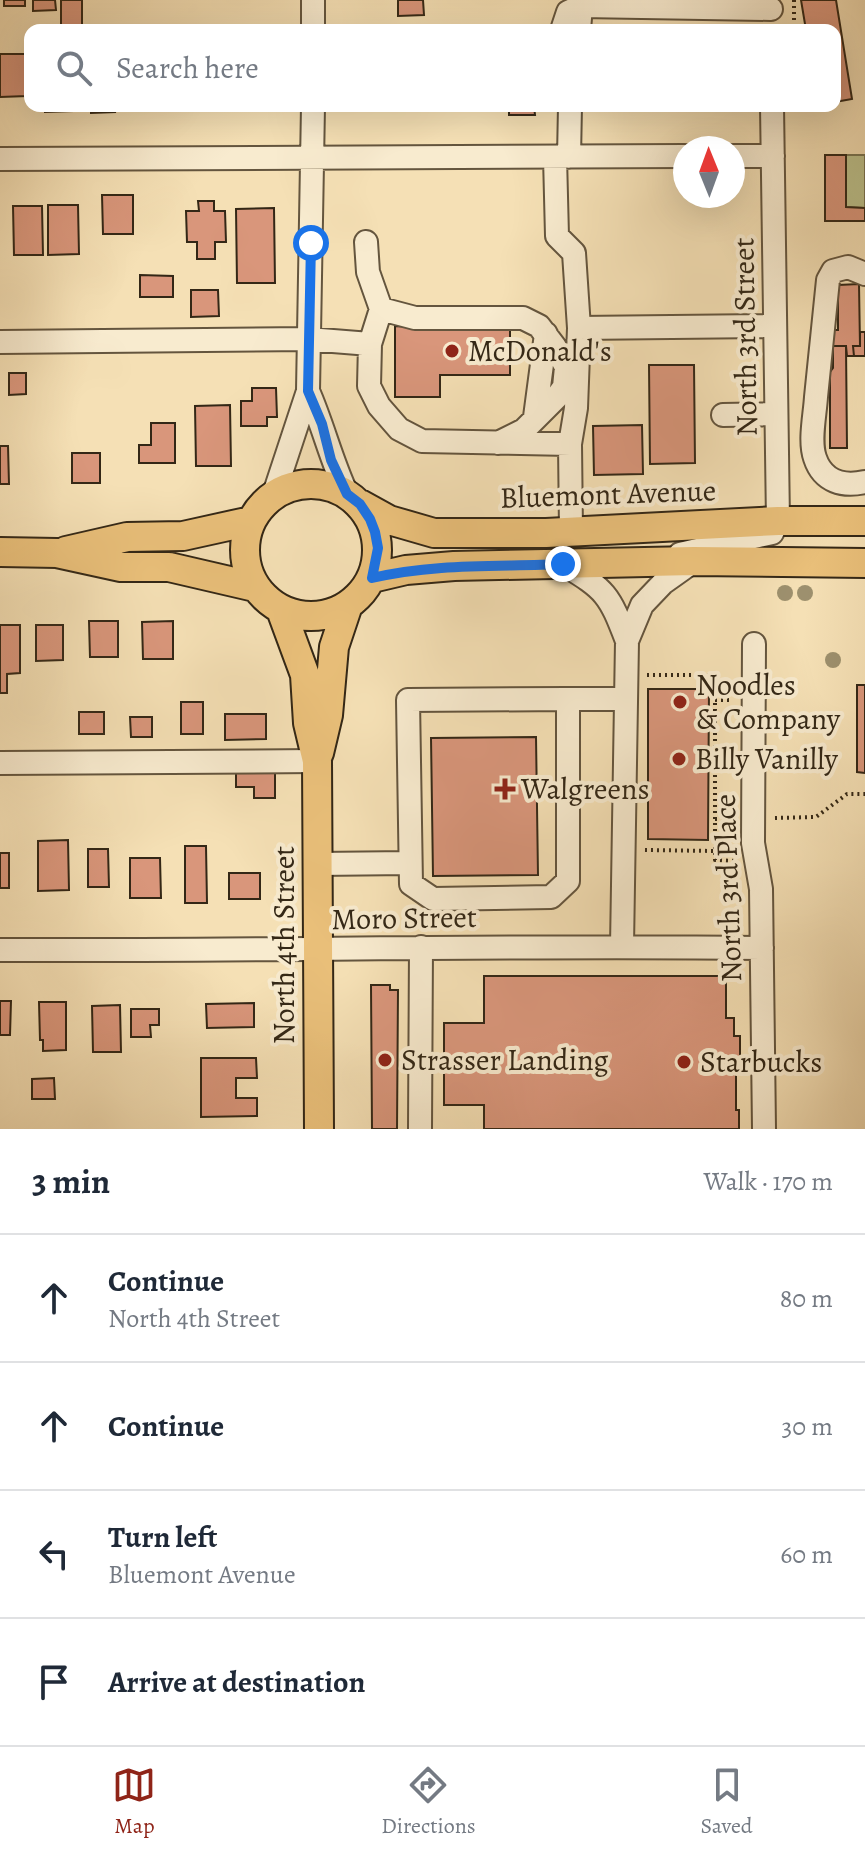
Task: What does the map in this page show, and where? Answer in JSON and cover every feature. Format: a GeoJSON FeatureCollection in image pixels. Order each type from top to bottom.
{"type":"FeatureCollection","features":[{"type":"Feature","properties":{"kind":"main road"},"geometry":{"type":"LineString","coordinates":[[316,483],[332,486],[353,499],[370,519],[378,548],[372,578],[364,590],[348,605],[319,616],[303,616],[281,610],[268,601],[255,587],[246,566],[244,551],[251,521],[260,507],[274,494],[295,485],[316,483]]}},
{"type":"Feature","properties":{"kind":"main road","name":"Bluemont Avenue"},"geometry":{"type":"LineString","coordinates":[[353,499],[389,520],[434,533],[571,531],[778,521],[865,521]]}},
{"type":"Feature","properties":{"kind":"main road"},"geometry":{"type":"LineString","coordinates":[[57,553],[127,537],[183,536],[251,521]]}},
{"type":"Feature","properties":{"kind":"main road"},"geometry":{"type":"LineString","coordinates":[[0,552],[57,553],[121,567],[182,569],[255,587]]}},
{"type":"Feature","properties":{"kind":"main road"},"geometry":{"type":"LineString","coordinates":[[372,578],[406,570],[454,566],[648,561],[865,563]]}},
{"type":"Feature","properties":{"kind":"main road","name":"North 4th Street"},"geometry":{"type":"LineString","coordinates":[[317,761],[328,715],[334,647],[348,605]]}},
{"type":"Feature","properties":{"kind":"main road","name":"North 4th Street"},"geometry":{"type":"LineString","coordinates":[[281,610],[305,675],[308,723],[317,761],[319,1129]]}},
{"type":"Feature","properties":{"kind":"street"},"geometry":{"type":"LineString","coordinates":[[313,0],[313,24]]}},
{"type":"Feature","properties":{"kind":"street"},"geometry":{"type":"LineString","coordinates":[[580,24],[581,6]]}},
{"type":"Feature","properties":{"kind":"street"},"geometry":{"type":"LineString","coordinates":[[564,24],[568,12],[581,6],[730,19],[771,13]]}},
{"type":"Feature","properties":{"kind":"street"},"geometry":{"type":"LineString","coordinates":[[274,494],[308,391],[313,112]]}},
{"type":"Feature","properties":{"kind":"street"},"geometry":{"type":"LineString","coordinates":[[569,112],[562,157],[557,236],[574,253],[579,328],[576,408],[570,444],[571,531]]}},
{"type":"Feature","properties":{"kind":"street","name":"North 3rd Street"},"geometry":{"type":"LineString","coordinates":[[772,112],[778,521]]}},
{"type":"Feature","properties":{"kind":"street"},"geometry":{"type":"LineString","coordinates":[[0,159],[673,156]]}},
{"type":"Feature","properties":{"kind":"street"},"geometry":{"type":"LineString","coordinates":[[745,156],[773,156]]}},
{"type":"Feature","properties":{"kind":"street"},"geometry":{"type":"LineString","coordinates":[[366,242],[368,272],[381,309],[370,344],[369,386],[379,406],[399,429],[422,441],[570,444]]}},
{"type":"Feature","properties":{"kind":"street"},"geometry":{"type":"LineString","coordinates":[[865,274],[848,267],[833,271],[828,280],[814,426],[814,456],[821,470],[831,480],[843,484],[865,482]]}},
{"type":"Feature","properties":{"kind":"street"},"geometry":{"type":"LineString","coordinates":[[381,309],[415,318],[523,318],[546,334],[535,417],[524,430],[498,443]]}},
{"type":"Feature","properties":{"kind":"street"},"geometry":{"type":"LineString","coordinates":[[579,328],[722,333],[774,326]]}},
{"type":"Feature","properties":{"kind":"street"},"geometry":{"type":"LineString","coordinates":[[0,342],[308,339],[370,344]]}},
{"type":"Feature","properties":{"kind":"street"},"geometry":{"type":"LineString","coordinates":[[308,391],[322,424],[331,460],[353,499]]}},
{"type":"Feature","properties":{"kind":"street"},"geometry":{"type":"LineString","coordinates":[[723,415],[814,426]]}},
{"type":"Feature","properties":{"kind":"street"},"geometry":{"type":"LineString","coordinates":[[648,561],[772,533],[778,521]]}},
{"type":"Feature","properties":{"kind":"street"},"geometry":{"type":"LineString","coordinates":[[622,946],[627,641],[642,605],[663,583],[694,561]]}},
{"type":"Feature","properties":{"kind":"street"},"geometry":{"type":"LineString","coordinates":[[563,564],[597,584],[613,604],[627,641]]}},
{"type":"Feature","properties":{"kind":"street","name":"North 3rd Place"},"geometry":{"type":"LineString","coordinates":[[754,644],[753,843],[761,889],[764,1129]]}},
{"type":"Feature","properties":{"kind":"street"},"geometry":{"type":"LineString","coordinates":[[568,699],[568,881],[551,897],[433,899],[411,884],[408,700],[568,699],[626,699]]}},
{"type":"Feature","properties":{"kind":"street"},"geometry":{"type":"LineString","coordinates":[[0,763],[317,761]]}},
{"type":"Feature","properties":{"kind":"street"},"geometry":{"type":"LineString","coordinates":[[317,864],[409,863]]}},
{"type":"Feature","properties":{"kind":"street"},"geometry":{"type":"LineString","coordinates":[[420,1129],[421,947]]}},
{"type":"Feature","properties":{"kind":"street","name":"Moro Street"},"geometry":{"type":"LineString","coordinates":[[0,950],[762,948]]}},
{"type":"Feature","properties":{"kind":"path"},"geometry":{"type":"LineString","coordinates":[[794,0],[794,24]]}},
{"type":"Feature","properties":{"kind":"path"},"geometry":{"type":"LineString","coordinates":[[641,675],[715,675],[715,860],[736,861],[736,872]]}},
{"type":"Feature","properties":{"kind":"path"},"geometry":{"type":"LineString","coordinates":[[816,817],[847,794],[865,794]]}},
{"type":"Feature","properties":{"kind":"path"},"geometry":{"type":"LineString","coordinates":[[640,850],[715,851]]}},
{"type":"Feature","properties":{"kind":"path"},"geometry":{"type":"LineString","coordinates":[[724,934],[723,920],[740,920],[740,911]]}},
{"type":"Feature","properties":{"kind":"green space"},"geometry":{"type":"Polygon","coordinates":[[[846,155],[865,155],[865,208],[846,207],[846,155]]]}},
{"type":"Feature","properties":{"kind":"building"},"geometry":{"type":"Polygon","coordinates":[[[4,0],[25,0],[25,6],[4,6],[4,0]]]}},
{"type":"Feature","properties":{"kind":"building"},"geometry":{"type":"Polygon","coordinates":[[[33,0],[55,0],[56,10],[33,11],[33,0]]]}},
{"type":"Feature","properties":{"kind":"building"},"geometry":{"type":"Polygon","coordinates":[[[61,0],[82,0],[82,24],[61,24],[61,0]]]}},
{"type":"Feature","properties":{"kind":"building"},"geometry":{"type":"Polygon","coordinates":[[[398,0],[423,0],[424,15],[398,16],[398,0]]]}},
{"type":"Feature","properties":{"kind":"building"},"geometry":{"type":"Polygon","coordinates":[[[801,0],[836,0],[840,24],[805,24],[801,0]]]}},
{"type":"Feature","properties":{"kind":"building"},"geometry":{"type":"Polygon","coordinates":[[[841,31],[852,99],[841,101],[841,31]]]}},
{"type":"Feature","properties":{"kind":"building"},"geometry":{"type":"Polygon","coordinates":[[[0,54],[24,54],[24,96],[0,97],[0,54]]]}},
{"type":"Feature","properties":{"kind":"building"},"geometry":{"type":"Polygon","coordinates":[[[509,112],[535,112],[535,115],[509,115],[509,112]]]}},
{"type":"Feature","properties":{"kind":"building"},"geometry":{"type":"Polygon","coordinates":[[[825,155],[846,155],[846,207],[865,208],[865,221],[825,221],[825,155]]]}},
{"type":"Feature","properties":{"kind":"building"},"geometry":{"type":"Polygon","coordinates":[[[102,195],[133,195],[133,234],[103,234],[102,195]]]}},
{"type":"Feature","properties":{"kind":"building"},"geometry":{"type":"Polygon","coordinates":[[[198,201],[214,201],[214,211],[225,211],[226,242],[215,242],[215,259],[197,259],[197,242],[187,242],[186,211],[199,211],[198,201]]]}},
{"type":"Feature","properties":{"kind":"building"},"geometry":{"type":"Polygon","coordinates":[[[48,205],[78,205],[79,254],[48,255],[48,205]]]}},
{"type":"Feature","properties":{"kind":"building"},"geometry":{"type":"Polygon","coordinates":[[[13,206],[42,206],[43,255],[14,255],[13,206]]]}},
{"type":"Feature","properties":{"kind":"building"},"geometry":{"type":"Polygon","coordinates":[[[274,208],[275,283],[237,283],[236,209],[274,208]]]}},
{"type":"Feature","properties":{"kind":"building"},"geometry":{"type":"Polygon","coordinates":[[[140,275],[173,276],[173,297],[140,297],[140,275]]]}},
{"type":"Feature","properties":{"kind":"building"},"geometry":{"type":"Polygon","coordinates":[[[859,284],[860,346],[853,346],[854,356],[847,356],[846,346],[830,346],[830,330],[838,330],[838,285],[859,284]]]}},
{"type":"Feature","properties":{"kind":"building"},"geometry":{"type":"Polygon","coordinates":[[[191,290],[218,290],[219,316],[191,317],[191,290]]]}},
{"type":"Feature","properties":{"kind":"building","name":"McDonald's"},"geometry":{"type":"Polygon","coordinates":[[[395,326],[510,327],[510,375],[440,375],[440,397],[395,397],[395,326]]]}},
{"type":"Feature","properties":{"kind":"building"},"geometry":{"type":"Polygon","coordinates":[[[860,332],[865,332],[865,356],[854,356],[853,346],[860,346],[860,332]]]}},
{"type":"Feature","properties":{"kind":"building"},"geometry":{"type":"Polygon","coordinates":[[[833,346],[846,346],[847,448],[830,448],[833,346]]]}},
{"type":"Feature","properties":{"kind":"building"},"geometry":{"type":"Polygon","coordinates":[[[649,365],[694,365],[695,463],[650,464],[649,365]]]}},
{"type":"Feature","properties":{"kind":"building"},"geometry":{"type":"Polygon","coordinates":[[[9,373],[26,373],[26,394],[9,395],[9,373]]]}},
{"type":"Feature","properties":{"kind":"building"},"geometry":{"type":"Polygon","coordinates":[[[252,388],[276,388],[277,417],[267,417],[267,426],[241,426],[241,401],[252,401],[252,388]]]}},
{"type":"Feature","properties":{"kind":"building"},"geometry":{"type":"Polygon","coordinates":[[[230,405],[231,466],[196,466],[195,406],[230,405]]]}},
{"type":"Feature","properties":{"kind":"building"},"geometry":{"type":"Polygon","coordinates":[[[151,423],[175,423],[175,463],[139,463],[139,445],[151,445],[151,423]]]}},
{"type":"Feature","properties":{"kind":"building"},"geometry":{"type":"Polygon","coordinates":[[[642,425],[643,474],[594,475],[593,426],[642,425]]]}},
{"type":"Feature","properties":{"kind":"building"},"geometry":{"type":"Polygon","coordinates":[[[0,446],[8,446],[9,484],[0,484],[0,446]]]}},
{"type":"Feature","properties":{"kind":"building"},"geometry":{"type":"Polygon","coordinates":[[[72,453],[100,453],[100,483],[72,483],[72,453]]]}},
{"type":"Feature","properties":{"kind":"building"},"geometry":{"type":"Polygon","coordinates":[[[89,621],[118,621],[118,657],[90,657],[89,621]]]}},
{"type":"Feature","properties":{"kind":"building"},"geometry":{"type":"Polygon","coordinates":[[[173,621],[173,659],[143,659],[142,622],[173,621]]]}},
{"type":"Feature","properties":{"kind":"building"},"geometry":{"type":"Polygon","coordinates":[[[0,625],[20,625],[20,673],[7,674],[7,693],[0,693],[0,625]]]}},
{"type":"Feature","properties":{"kind":"building"},"geometry":{"type":"Polygon","coordinates":[[[36,625],[63,625],[63,660],[36,661],[36,625]]]}},
{"type":"Feature","properties":{"kind":"building"},"geometry":{"type":"Polygon","coordinates":[[[857,685],[865,685],[865,773],[857,772],[857,685]]]}},
{"type":"Feature","properties":{"kind":"building"},"geometry":{"type":"Polygon","coordinates":[[[648,689],[709,689],[708,840],[648,839],[648,689]]]}},
{"type":"Feature","properties":{"kind":"building"},"geometry":{"type":"Polygon","coordinates":[[[181,702],[203,702],[203,734],[181,734],[181,702]]]}},
{"type":"Feature","properties":{"kind":"building"},"geometry":{"type":"Polygon","coordinates":[[[79,712],[104,712],[104,734],[79,734],[79,712]]]}},
{"type":"Feature","properties":{"kind":"building"},"geometry":{"type":"Polygon","coordinates":[[[225,714],[266,714],[266,739],[225,740],[225,714]]]}},
{"type":"Feature","properties":{"kind":"building"},"geometry":{"type":"Polygon","coordinates":[[[130,717],[152,717],[152,737],[131,737],[130,717]]]}},
{"type":"Feature","properties":{"kind":"building","name":"Walgreens"},"geometry":{"type":"Polygon","coordinates":[[[536,737],[538,875],[433,876],[431,738],[536,737]]]}},
{"type":"Feature","properties":{"kind":"building"},"geometry":{"type":"Polygon","coordinates":[[[275,768],[275,798],[254,798],[254,787],[236,787],[236,769],[275,768]]]}},
{"type":"Feature","properties":{"kind":"building"},"geometry":{"type":"Polygon","coordinates":[[[68,840],[69,890],[38,891],[38,841],[68,840]]]}},
{"type":"Feature","properties":{"kind":"building"},"geometry":{"type":"Polygon","coordinates":[[[185,846],[206,846],[207,903],[185,903],[185,846]]]}},
{"type":"Feature","properties":{"kind":"building"},"geometry":{"type":"Polygon","coordinates":[[[88,849],[108,849],[109,887],[88,887],[88,849]]]}},
{"type":"Feature","properties":{"kind":"building"},"geometry":{"type":"Polygon","coordinates":[[[0,853],[9,853],[9,888],[0,888],[0,853]]]}},
{"type":"Feature","properties":{"kind":"building"},"geometry":{"type":"Polygon","coordinates":[[[130,858],[160,858],[161,898],[130,898],[130,858]]]}},
{"type":"Feature","properties":{"kind":"building"},"geometry":{"type":"Polygon","coordinates":[[[229,873],[260,873],[260,899],[229,899],[229,873]]]}},
{"type":"Feature","properties":{"kind":"building"},"geometry":{"type":"Polygon","coordinates":[[[484,976],[726,976],[726,1018],[734,1018],[734,1036],[740,1036],[740,1067],[736,1067],[739,1129],[484,1129],[484,1105],[444,1105],[444,1023],[484,1023],[484,976]]]}},
{"type":"Feature","properties":{"kind":"building","name":"Strasser Landing"},"geometry":{"type":"Polygon","coordinates":[[[371,985],[390,985],[390,990],[398,990],[397,1129],[372,1129],[371,985]]]}},
{"type":"Feature","properties":{"kind":"building"},"geometry":{"type":"Polygon","coordinates":[[[0,1001],[11,1001],[10,1035],[0,1035],[0,1001]]]}},
{"type":"Feature","properties":{"kind":"building"},"geometry":{"type":"Polygon","coordinates":[[[39,1002],[66,1002],[66,1050],[43,1051],[39,1002]]]}},
{"type":"Feature","properties":{"kind":"building"},"geometry":{"type":"Polygon","coordinates":[[[254,1003],[254,1027],[207,1028],[206,1004],[254,1003]]]}},
{"type":"Feature","properties":{"kind":"building"},"geometry":{"type":"Polygon","coordinates":[[[120,1005],[121,1052],[93,1052],[92,1006],[120,1005]]]}},
{"type":"Feature","properties":{"kind":"building"},"geometry":{"type":"Polygon","coordinates":[[[131,1009],[159,1009],[159,1025],[150,1025],[151,1037],[131,1037],[131,1009]]]}},
{"type":"Feature","properties":{"kind":"building"},"geometry":{"type":"Polygon","coordinates":[[[201,1058],[256,1058],[257,1078],[236,1078],[236,1098],[257,1098],[257,1116],[201,1117],[201,1058]]]}},
{"type":"Feature","properties":{"kind":"building"},"geometry":{"type":"Polygon","coordinates":[[[54,1078],[55,1099],[32,1099],[32,1079],[54,1078]]]}},
{"type":"Feature","properties":{"kind":"place","name":"McDonald's"},"geometry":{"type":"Point","coordinates":[452,351]}},
{"type":"Feature","properties":{"kind":"place","name":"Noodles & Company"},"geometry":{"type":"Point","coordinates":[680,702]}},
{"type":"Feature","properties":{"kind":"place","name":"Billy Vanilly"},"geometry":{"type":"Point","coordinates":[679,759]}},
{"type":"Feature","properties":{"kind":"place","name":"Walgreens"},"geometry":{"type":"Point","coordinates":[505,789]}},
{"type":"Feature","properties":{"kind":"place","name":"Strasser Landing"},"geometry":{"type":"Point","coordinates":[385,1060]}},
{"type":"Feature","properties":{"kind":"place","name":"Starbucks"},"geometry":{"type":"Point","coordinates":[684,1062]}},
{"type":"Feature","properties":{"kind":"route"},"geometry":{"type":"LineString","coordinates":[[311,243],[308,391],[322,424],[331,460],[347,494],[360,504],[375,532],[378,548],[372,578],[406,570],[454,566],[563,564]]}}]}
